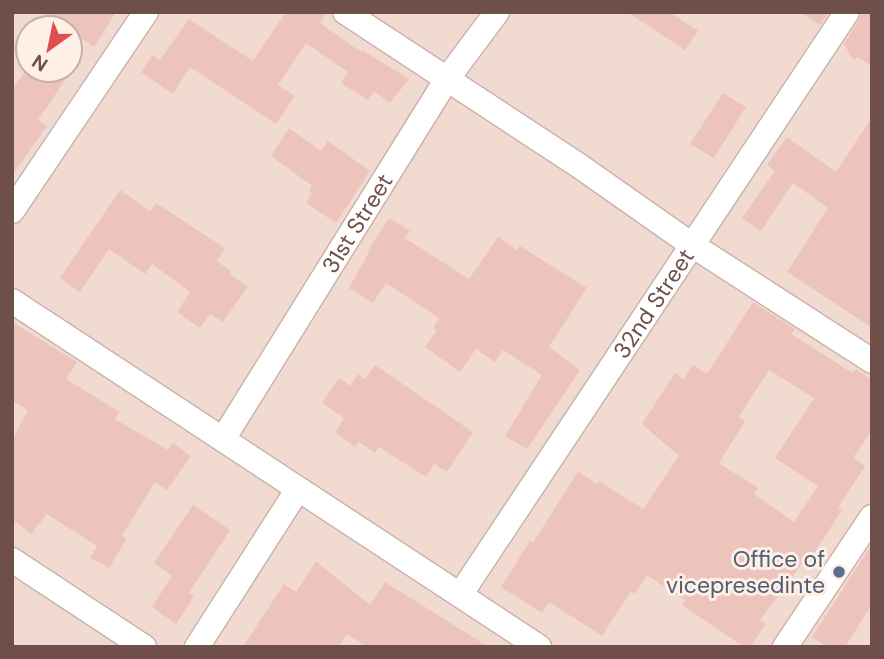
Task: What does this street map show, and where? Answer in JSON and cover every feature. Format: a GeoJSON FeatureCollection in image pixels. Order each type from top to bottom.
{"type":"FeatureCollection","features":[{"type":"Feature","properties":{"kind":"street"},"geometry":{"type":"LineString","coordinates":[[12,211],[146,12]]}},
{"type":"Feature","properties":{"kind":"street"},"geometry":{"type":"LineString","coordinates":[[345,12],[578,165],[692,245],[872,361]]}},
{"type":"Feature","properties":{"kind":"street","name":"31st Street"},"geometry":{"type":"LineString","coordinates":[[223,439],[446,79],[497,12]]}},
{"type":"Feature","properties":{"kind":"street","name":"32nd Street"},"geometry":{"type":"LineString","coordinates":[[460,595],[847,12]]}},
{"type":"Feature","properties":{"kind":"street"},"geometry":{"type":"LineString","coordinates":[[12,301],[539,647]]}},
{"type":"Feature","properties":{"kind":"street"},"geometry":{"type":"LineString","coordinates":[[197,647],[298,489]]}},
{"type":"Feature","properties":{"kind":"street"},"geometry":{"type":"LineString","coordinates":[[785,647],[872,517]]}},
{"type":"Feature","properties":{"kind":"street"},"geometry":{"type":"LineString","coordinates":[[12,560],[144,647]]}},
{"type":"Feature","properties":{"kind":"shaded area"},"geometry":{"type":"Polygon","coordinates":[[[12,12],[872,12],[872,647],[12,647],[12,12]]]}},
{"type":"Feature","properties":{"kind":"building"},"geometry":{"type":"Polygon","coordinates":[[[42,12],[116,12],[94,47],[84,40],[84,14],[42,12]]]}},
{"type":"Feature","properties":{"kind":"building"},"geometry":{"type":"Polygon","coordinates":[[[286,12],[327,12],[320,23],[361,52],[362,50],[409,79],[390,103],[374,91],[368,100],[341,83],[348,72],[306,43],[278,85],[295,96],[276,124],[190,67],[173,94],[141,72],[152,55],[160,60],[189,19],[253,61],[286,12]]]}},
{"type":"Feature","properties":{"kind":"building"},"geometry":{"type":"Polygon","coordinates":[[[627,12],[669,12],[698,31],[685,50],[627,12]]]}},
{"type":"Feature","properties":{"kind":"building"},"geometry":{"type":"Polygon","coordinates":[[[800,12],[829,12],[820,25],[800,12]]]}},
{"type":"Feature","properties":{"kind":"building"},"geometry":{"type":"Polygon","coordinates":[[[862,12],[872,12],[872,67],[858,57],[853,60],[844,44],[862,12]]]}},
{"type":"Feature","properties":{"kind":"building"},"geometry":{"type":"Polygon","coordinates":[[[16,84],[62,84],[38,120],[47,126],[12,175],[12,90],[16,84]]]}},
{"type":"Feature","properties":{"kind":"building"},"geometry":{"type":"Polygon","coordinates":[[[723,93],[746,107],[714,158],[690,144],[723,93]]]}},
{"type":"Feature","properties":{"kind":"building"},"geometry":{"type":"Polygon","coordinates":[[[872,117],[872,328],[787,272],[828,208],[793,183],[761,231],[742,218],[775,171],[767,165],[787,137],[836,172],[872,117]]]}},
{"type":"Feature","properties":{"kind":"building"},"geometry":{"type":"Polygon","coordinates":[[[289,128],[321,151],[328,141],[370,171],[336,223],[306,203],[312,193],[309,191],[312,186],[271,156],[289,128]]]}},
{"type":"Feature","properties":{"kind":"building"},"geometry":{"type":"Polygon","coordinates":[[[120,190],[150,211],[156,203],[225,248],[217,261],[231,271],[229,274],[248,286],[223,322],[210,314],[200,328],[177,312],[190,292],[152,264],[145,274],[109,249],[80,292],[60,278],[120,190]]]}},
{"type":"Feature","properties":{"kind":"building"},"geometry":{"type":"Polygon","coordinates":[[[389,218],[410,231],[405,238],[469,279],[498,237],[517,250],[520,246],[587,288],[549,347],[580,370],[527,449],[505,436],[542,375],[503,350],[495,362],[476,349],[460,372],[425,347],[437,330],[433,328],[439,318],[386,283],[373,303],[349,288],[389,218]]]}},
{"type":"Feature","properties":{"kind":"building"},"geometry":{"type":"Polygon","coordinates":[[[753,302],[795,329],[791,334],[853,373],[856,369],[872,380],[872,430],[853,458],[865,466],[838,508],[842,510],[812,556],[809,554],[760,620],[766,624],[750,647],[744,647],[682,605],[685,600],[647,575],[635,594],[631,591],[602,636],[549,602],[542,613],[501,587],[530,541],[533,543],[578,471],[643,509],[679,456],[642,424],[675,373],[684,379],[693,365],[707,374],[753,302]],[[769,370],[739,417],[745,421],[719,463],[758,488],[754,494],[794,522],[818,486],[775,458],[814,398],[769,370]]]}},
{"type":"Feature","properties":{"kind":"building"},"geometry":{"type":"Polygon","coordinates":[[[12,322],[77,362],[66,379],[120,412],[115,419],[168,450],[173,443],[191,456],[167,490],[155,482],[122,536],[127,538],[109,568],[90,558],[97,546],[47,514],[31,534],[12,519],[12,440],[28,410],[12,401],[12,322]]]}},
{"type":"Feature","properties":{"kind":"building"},"geometry":{"type":"Polygon","coordinates":[[[375,365],[473,432],[447,472],[434,464],[426,477],[379,447],[375,453],[359,442],[355,447],[335,433],[344,418],[322,403],[339,378],[350,386],[358,374],[365,379],[375,365]]]}},
{"type":"Feature","properties":{"kind":"building"},"geometry":{"type":"Polygon","coordinates":[[[193,505],[230,530],[189,593],[194,596],[176,624],[152,607],[172,576],[154,563],[193,505]]]}},
{"type":"Feature","properties":{"kind":"building"},"geometry":{"type":"Polygon","coordinates":[[[872,544],[872,604],[845,647],[827,647],[812,637],[872,544]]]}},
{"type":"Feature","properties":{"kind":"building"},"geometry":{"type":"Polygon","coordinates":[[[316,561],[370,605],[385,582],[489,647],[367,647],[347,634],[338,647],[243,647],[284,584],[296,592],[316,561]]]}},
{"type":"Feature","properties":{"kind":"place","name":"Office of vicepresedinte"},"geometry":{"type":"Point","coordinates":[839,572]}}]}
